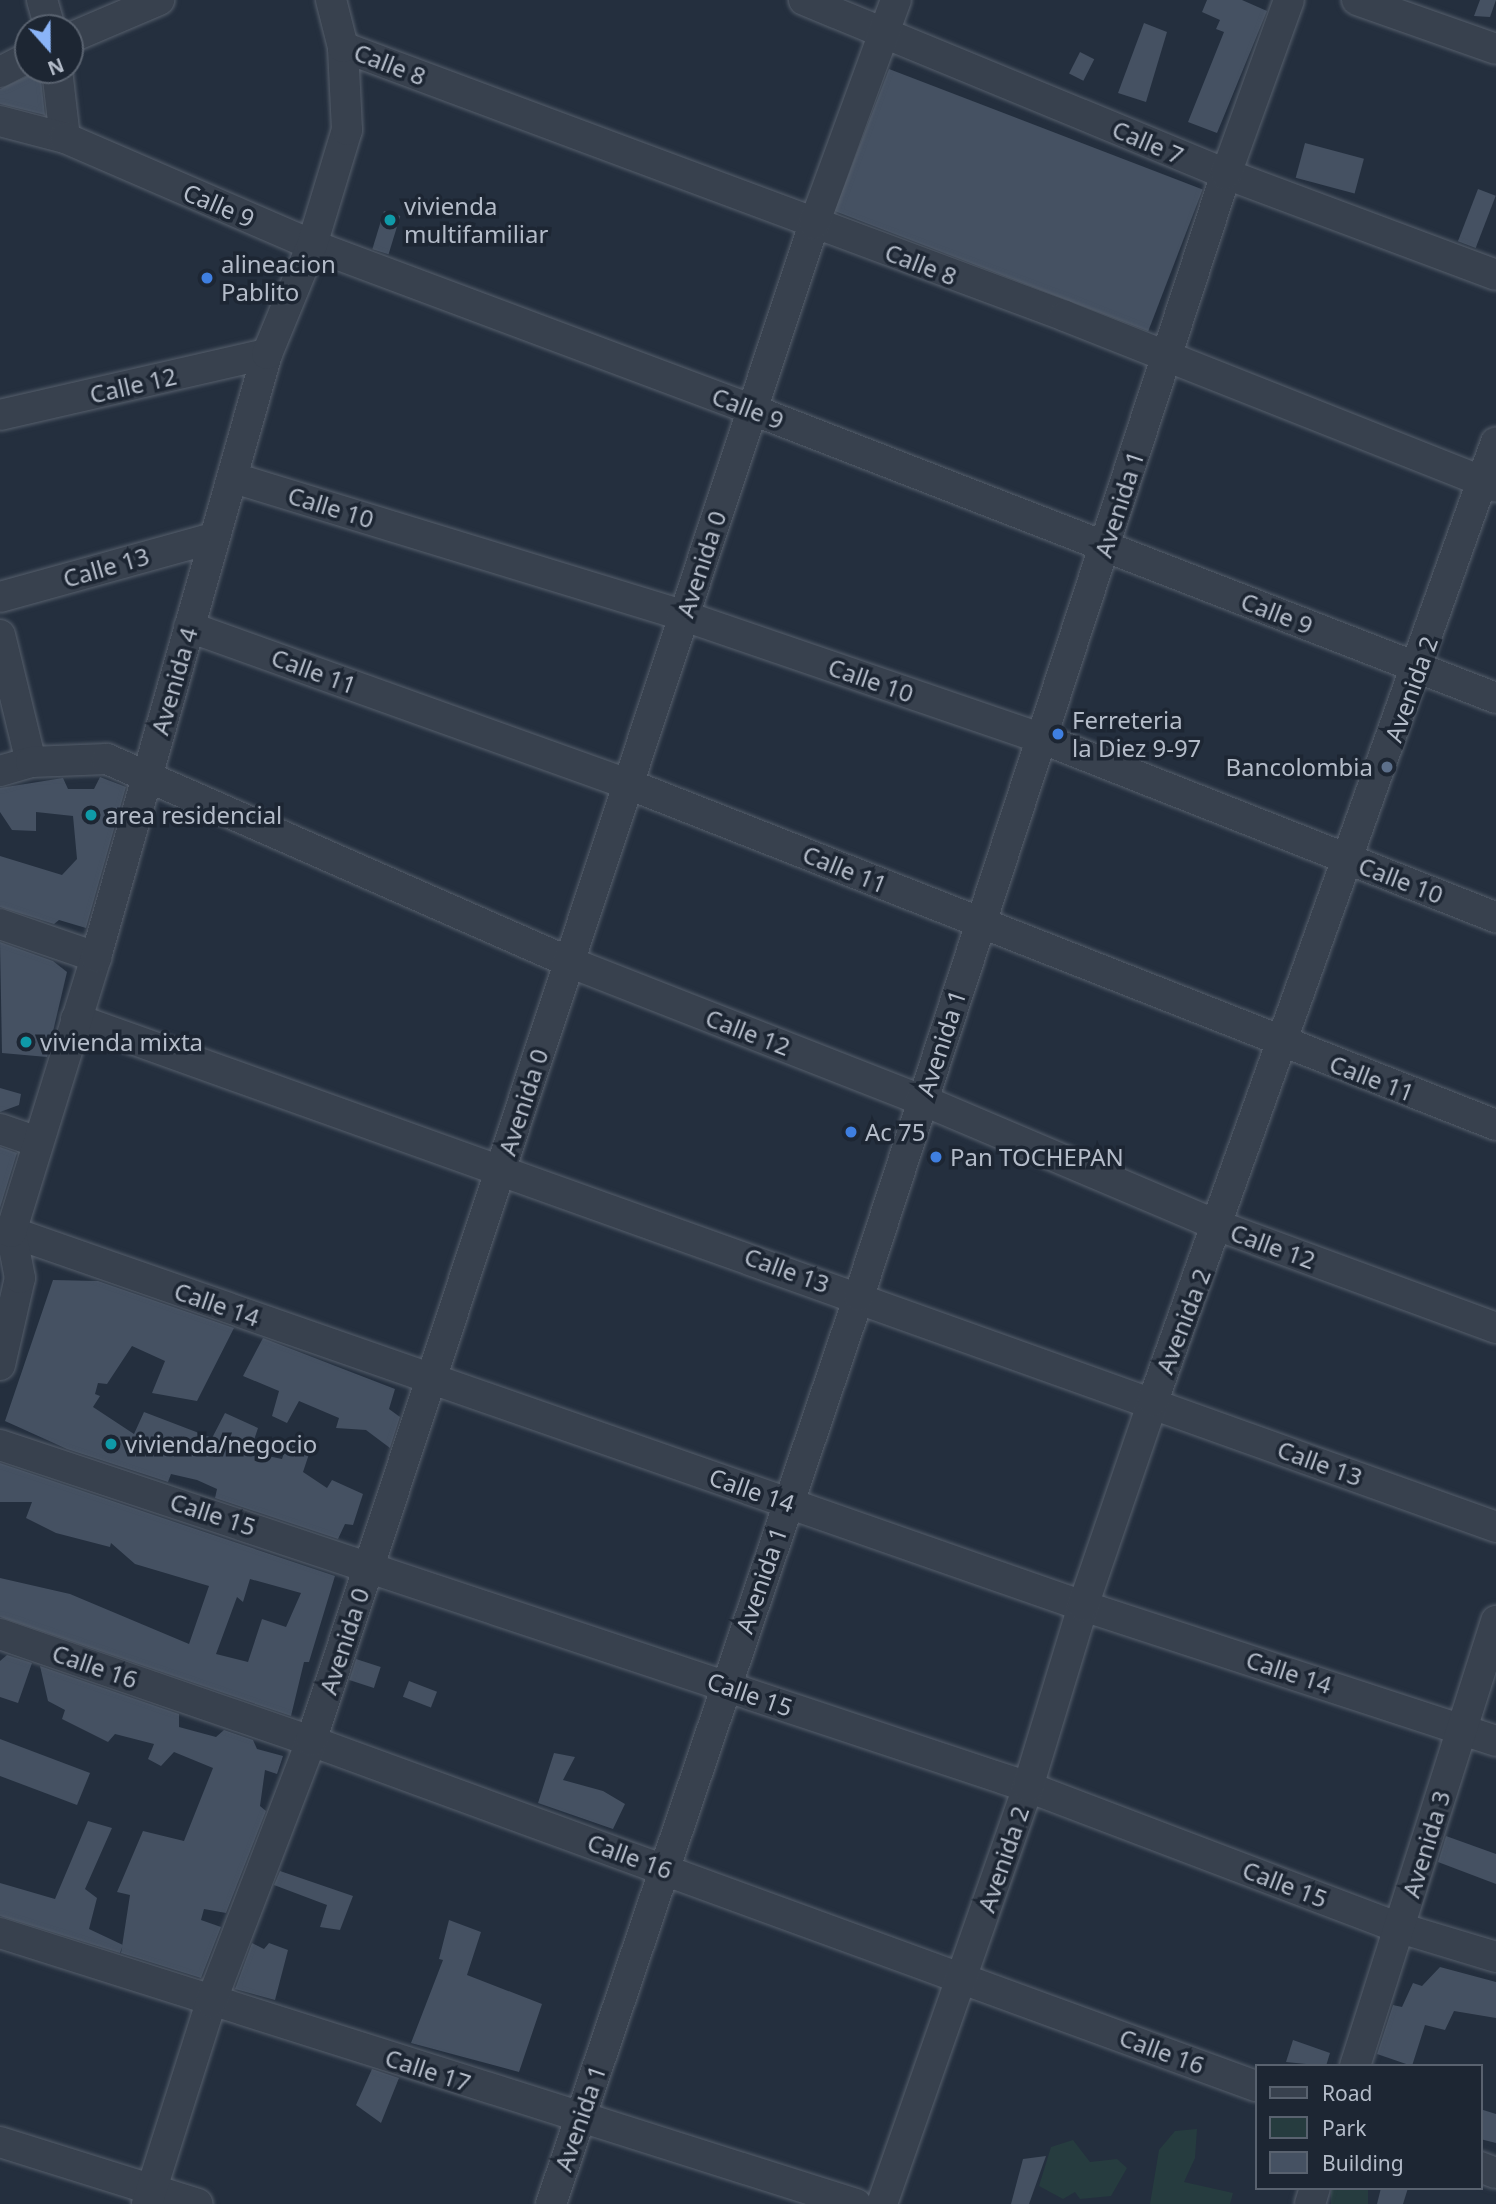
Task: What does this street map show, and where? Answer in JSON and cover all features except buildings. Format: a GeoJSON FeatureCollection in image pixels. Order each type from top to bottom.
{"type":"FeatureCollection","features":[{"type":"Feature","properties":{"kind":"street"},"geometry":{"type":"LineString","coordinates":[[84,32],[159,0]]}},
{"type":"Feature","properties":{"kind":"street","name":"Avenida 4"},"geometry":{"type":"LineString","coordinates":[[0,1364],[10,1277],[11,1232],[96,957],[267,354],[312,246],[348,130],[343,47],[331,0]]}},
{"type":"Feature","properties":{"kind":"street","name":"Calle 7"},"geometry":{"type":"LineString","coordinates":[[804,0],[1226,174],[1496,275]]}},
{"type":"Feature","properties":{"kind":"street","name":"Avenida 0"},"geometry":{"type":"LineString","coordinates":[[150,2198],[211,2002],[311,1741],[814,224],[896,0]]}},
{"type":"Feature","properties":{"kind":"street","name":"Avenida 1"},"geometry":{"type":"LineString","coordinates":[[551,2204],[859,1296],[1226,174],[1289,0]]}},
{"type":"Feature","properties":{"kind":"street"},"geometry":{"type":"LineString","coordinates":[[1357,0],[1496,49]]}},
{"type":"Feature","properties":{"kind":"street","name":"Calle 8"},"geometry":{"type":"LineString","coordinates":[[343,47],[1065,316],[1167,359],[1490,485]]}},
{"type":"Feature","properties":{"kind":"street"},"geometry":{"type":"LineString","coordinates":[[59,84],[65,138]]}},
{"type":"Feature","properties":{"kind":"street","name":"Calle 9"},"geometry":{"type":"LineString","coordinates":[[0,121],[65,138],[312,246],[752,410],[1496,698]]}},
{"type":"Feature","properties":{"kind":"street","name":"Calle 12"},"geometry":{"type":"LineString","coordinates":[[0,415],[267,354]]}},
{"type":"Feature","properties":{"kind":"street","name":"Avenida 2"},"geometry":{"type":"LineString","coordinates":[[882,2204],[1028,1787],[1083,1605],[1153,1401],[1219,1226],[1279,1043],[1490,485],[1496,442]]}},
{"type":"Feature","properties":{"kind":"street","name":"Calle 10"},"geometry":{"type":"LineString","coordinates":[[234,478],[684,616],[1043,738],[1496,917]]}},
{"type":"Feature","properties":{"kind":"street","name":"Calle 13"},"geometry":{"type":"LineString","coordinates":[[0,597],[213,538]]}},
{"type":"Feature","properties":{"kind":"street","name":"Calle 11"},"geometry":{"type":"LineString","coordinates":[[189,627],[628,784],[1279,1043],[1496,1125]]}},
{"type":"Feature","properties":{"kind":"street"},"geometry":{"type":"LineString","coordinates":[[0,635],[31,762]]}},
{"type":"Feature","properties":{"kind":"street","name":"Calle 12"},"geometry":{"type":"LineString","coordinates":[[0,771],[31,762],[94,757],[569,962],[922,1100],[1219,1226],[1496,1328]]}},
{"type":"Feature","properties":{"kind":"street"},"geometry":{"type":"LineString","coordinates":[[0,923],[96,957]]}},
{"type":"Feature","properties":{"kind":"street","name":"Calle 13"},"geometry":{"type":"LineString","coordinates":[[76,1019],[1153,1401],[1496,1527]]}},
{"type":"Feature","properties":{"kind":"street"},"geometry":{"type":"LineString","coordinates":[[0,1129],[38,1142]]}},
{"type":"Feature","properties":{"kind":"street","name":"Calle 14"},"geometry":{"type":"LineString","coordinates":[[11,1232],[1083,1605],[1496,1741]]}},
{"type":"Feature","properties":{"kind":"street","name":"Calle 15"},"geometry":{"type":"LineString","coordinates":[[0,1445],[1028,1787],[1400,1928],[1496,1957]]}},
{"type":"Feature","properties":{"kind":"street","name":"Avenida 3"},"geometry":{"type":"LineString","coordinates":[[1356,2064],[1496,1621]]}},
{"type":"Feature","properties":{"kind":"street","name":"Calle 16"},"geometry":{"type":"LineString","coordinates":[[0,1634],[311,1741],[664,1868],[1254,2085]]}},
{"type":"Feature","properties":{"kind":"street","name":"Calle 17"},"geometry":{"type":"LineString","coordinates":[[0,1933],[580,2119],[856,2204]]}},
{"type":"Feature","properties":{"kind":"street"},"geometry":{"type":"LineString","coordinates":[[0,2142],[150,2198],[198,2204]]}},
{"type":"Feature","properties":{"kind":"green space"},"geometry":{"type":"Polygon","coordinates":[[[1197,2129],[1195,2158],[1184,2182],[1233,2193],[1230,2204],[1150,2204],[1159,2150],[1175,2131],[1197,2129]]]}},
{"type":"Feature","properties":{"kind":"green space"},"geometry":{"type":"Polygon","coordinates":[[[1073,2140],[1090,2162],[1117,2159],[1127,2168],[1111,2196],[1080,2199],[1075,2192],[1063,2199],[1039,2186],[1051,2147],[1073,2140]]]}},
{"type":"Feature","properties":{"kind":"green space"},"geometry":{"type":"Polygon","coordinates":[[[1331,2190],[1368,2190],[1368,2204],[1331,2204],[1331,2190]]]}},
{"type":"Feature","properties":{"kind":"place","name":"vivienda multifamiliar"},"geometry":{"type":"Point","coordinates":[390,220]}},
{"type":"Feature","properties":{"kind":"place","name":"alineacion Pablito"},"geometry":{"type":"Point","coordinates":[207,278]}},
{"type":"Feature","properties":{"kind":"place","name":"Ferreteria la Diez 9-97"},"geometry":{"type":"Point","coordinates":[1058,734]}},
{"type":"Feature","properties":{"kind":"place","name":"Bancolombia"},"geometry":{"type":"Point","coordinates":[1387,767]}},
{"type":"Feature","properties":{"kind":"place","name":"area residencial"},"geometry":{"type":"Point","coordinates":[91,815]}},
{"type":"Feature","properties":{"kind":"place","name":"vivienda mixta"},"geometry":{"type":"Point","coordinates":[26,1042]}},
{"type":"Feature","properties":{"kind":"place","name":"Ac 75"},"geometry":{"type":"Point","coordinates":[851,1132]}},
{"type":"Feature","properties":{"kind":"place","name":"Pan TOCHEPAN"},"geometry":{"type":"Point","coordinates":[936,1157]}},
{"type":"Feature","properties":{"kind":"place","name":"vivienda/negocio"},"geometry":{"type":"Point","coordinates":[111,1444]}}]}
